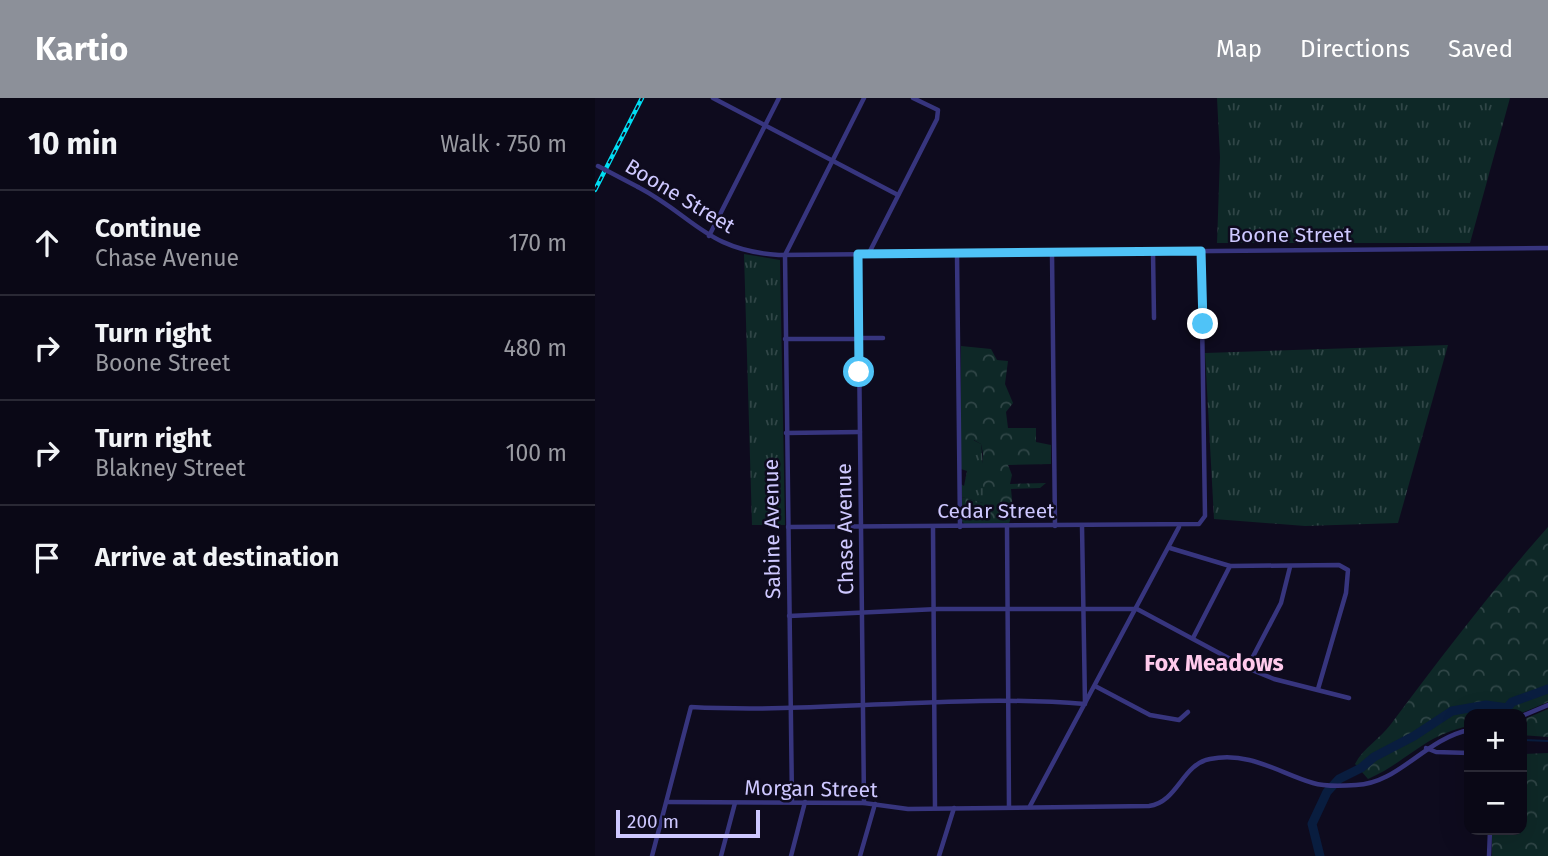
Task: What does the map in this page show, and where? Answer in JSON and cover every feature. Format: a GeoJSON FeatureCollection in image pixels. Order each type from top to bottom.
{"type":"FeatureCollection","features":[{"type":"Feature","properties":{"kind":"street"},"geometry":{"type":"LineString","coordinates":[[712,98],[898,195]]}},
{"type":"Feature","properties":{"kind":"street"},"geometry":{"type":"LineString","coordinates":[[709,236],[779,98]]}},
{"type":"Feature","properties":{"kind":"street"},"geometry":{"type":"LineString","coordinates":[[785,255],[864,98]]}},
{"type":"Feature","properties":{"kind":"street"},"geometry":{"type":"LineString","coordinates":[[869,254],[937,119],[938,110],[913,98]]}},
{"type":"Feature","properties":{"kind":"street","name":"Boone Street"},"geometry":{"type":"LineString","coordinates":[[596,165],[663,201],[709,236],[748,251],[785,255],[1548,248]]}},
{"type":"Feature","properties":{"kind":"street","name":"Cedar Street"},"geometry":{"type":"LineString","coordinates":[[788,527],[1179,527],[1202,522],[1205,512],[1201,251]]}},
{"type":"Feature","properties":{"kind":"street"},"geometry":{"type":"LineString","coordinates":[[1153,252],[1154,318]]}},
{"type":"Feature","properties":{"kind":"street"},"geometry":{"type":"LineString","coordinates":[[957,253],[960,527]]}},
{"type":"Feature","properties":{"kind":"street"},"geometry":{"type":"LineString","coordinates":[[1052,253],[1055,526]]}},
{"type":"Feature","properties":{"kind":"street","name":"Chase Avenue"},"geometry":{"type":"LineString","coordinates":[[858,254],[864,803]]}},
{"type":"Feature","properties":{"kind":"street","name":"Sabine Avenue"},"geometry":{"type":"LineString","coordinates":[[785,255],[792,802]]}},
{"type":"Feature","properties":{"kind":"street"},"geometry":{"type":"LineString","coordinates":[[785,340],[883,338]]}},
{"type":"Feature","properties":{"kind":"street"},"geometry":{"type":"LineString","coordinates":[[786,433],[860,432]]}},
{"type":"Feature","properties":{"kind":"street"},"geometry":{"type":"LineString","coordinates":[[1082,526],[1084,704]]}},
{"type":"Feature","properties":{"kind":"street"},"geometry":{"type":"LineString","coordinates":[[933,527],[935,808]]}},
{"type":"Feature","properties":{"kind":"street"},"geometry":{"type":"LineString","coordinates":[[1007,527],[1009,807]]}},
{"type":"Feature","properties":{"kind":"street"},"geometry":{"type":"LineString","coordinates":[[1030,806],[1179,527]]}},
{"type":"Feature","properties":{"kind":"street"},"geometry":{"type":"LineString","coordinates":[[1170,548],[1230,566],[1339,565],[1348,570],[1350,576],[1318,689]]}},
{"type":"Feature","properties":{"kind":"street"},"geometry":{"type":"LineString","coordinates":[[1193,638],[1230,566]]}},
{"type":"Feature","properties":{"kind":"street"},"geometry":{"type":"LineString","coordinates":[[1247,668],[1282,603],[1290,566]]}},
{"type":"Feature","properties":{"kind":"street"},"geometry":{"type":"LineString","coordinates":[[789,616],[934,610],[1137,609],[1247,668],[1274,679],[1349,698]]}},
{"type":"Feature","properties":{"kind":"street"},"geometry":{"type":"LineString","coordinates":[[1095,686],[1166,720],[1179,720],[1188,712]]}},
{"type":"Feature","properties":{"kind":"street"},"geometry":{"type":"LineString","coordinates":[[652,856],[691,707],[935,703],[1084,704]]}},
{"type":"Feature","properties":{"kind":"street"},"geometry":{"type":"LineString","coordinates":[[1527,714],[1548,705]]}},
{"type":"Feature","properties":{"kind":"street"},"geometry":{"type":"LineString","coordinates":[[1464,731],[1444,737],[1426,748],[1432,752],[1464,752]]}},
{"type":"Feature","properties":{"kind":"street","name":"Morgan Street"},"geometry":{"type":"LineString","coordinates":[[667,803],[864,803],[935,808],[1157,805],[1169,797],[1199,762],[1220,758],[1267,763],[1325,785],[1358,785],[1393,773],[1426,748]]}},
{"type":"Feature","properties":{"kind":"street"},"geometry":{"type":"LineString","coordinates":[[791,856],[805,802]]}},
{"type":"Feature","properties":{"kind":"street"},"geometry":{"type":"LineString","coordinates":[[721,856],[735,803]]}},
{"type":"Feature","properties":{"kind":"street"},"geometry":{"type":"LineString","coordinates":[[860,856],[875,804]]}},
{"type":"Feature","properties":{"kind":"street"},"geometry":{"type":"LineString","coordinates":[[939,856],[954,808]]}},
{"type":"Feature","properties":{"kind":"street"},"geometry":{"type":"LineString","coordinates":[[1489,856],[1490,835]]}},
{"type":"Feature","properties":{"kind":"green space"},"geometry":{"type":"Polygon","coordinates":[[[1217,98],[1510,98],[1470,243],[1217,243],[1220,157],[1217,98]]]}},
{"type":"Feature","properties":{"kind":"green space"},"geometry":{"type":"Polygon","coordinates":[[[744,254],[780,260],[785,525],[752,525],[744,254]]]}},
{"type":"Feature","properties":{"kind":"green space"},"geometry":{"type":"Polygon","coordinates":[[[1448,345],[1398,523],[1305,526],[1214,519],[1205,353],[1448,345]]]}},
{"type":"Feature","properties":{"kind":"green space"},"geometry":{"type":"Polygon","coordinates":[[[961,346],[991,349],[997,360],[1008,361],[1005,384],[1013,403],[1006,412],[1008,428],[1036,428],[1036,442],[1051,445],[1051,464],[1008,465],[1012,475],[1010,484],[1046,483],[1040,488],[1011,489],[1013,510],[1009,524],[965,525],[962,521],[962,497],[983,503],[983,453],[981,444],[974,440],[970,451],[961,450],[961,346]]]}},
{"type":"Feature","properties":{"kind":"green space"},"geometry":{"type":"Polygon","coordinates":[[[973,440],[981,444],[983,503],[962,497],[961,484],[964,486],[967,471],[961,469],[961,450],[973,440]]]}},
{"type":"Feature","properties":{"kind":"green space"},"geometry":{"type":"Polygon","coordinates":[[[1548,527],[1548,702],[1527,711],[1464,709],[1464,727],[1428,742],[1368,779],[1355,764],[1358,758],[1387,729],[1487,599],[1548,527]]]}},
{"type":"Feature","properties":{"kind":"green space"},"geometry":{"type":"Polygon","coordinates":[[[1548,709],[1548,737],[1527,735],[1527,718],[1548,709]]]}},
{"type":"Feature","properties":{"kind":"green space"},"geometry":{"type":"Polygon","coordinates":[[[1548,753],[1548,856],[1492,856],[1492,835],[1527,835],[1527,754],[1548,753]]]}},
{"type":"Feature","properties":{"kind":"waterway"},"geometry":{"type":"LineString","coordinates":[[1320,856],[1312,824],[1327,792],[1339,779],[1452,711],[1486,705],[1507,708],[1512,702],[1548,689]]}},
{"type":"Feature","properties":{"kind":"waterway"},"geometry":{"type":"LineString","coordinates":[[1527,740],[1548,741]]}},
{"type":"Feature","properties":{"kind":"railway"},"geometry":{"type":"LineString","coordinates":[[595,190],[642,98]]}},
{"type":"Feature","properties":{"kind":"district","name":"Fox Meadows"},"geometry":{"type":"Point","coordinates":[1214,663]}},
{"type":"Feature","properties":{"kind":"route"},"geometry":{"type":"LineString","coordinates":[[859,372],[858,254],[1201,251],[1203,324]]}}]}
